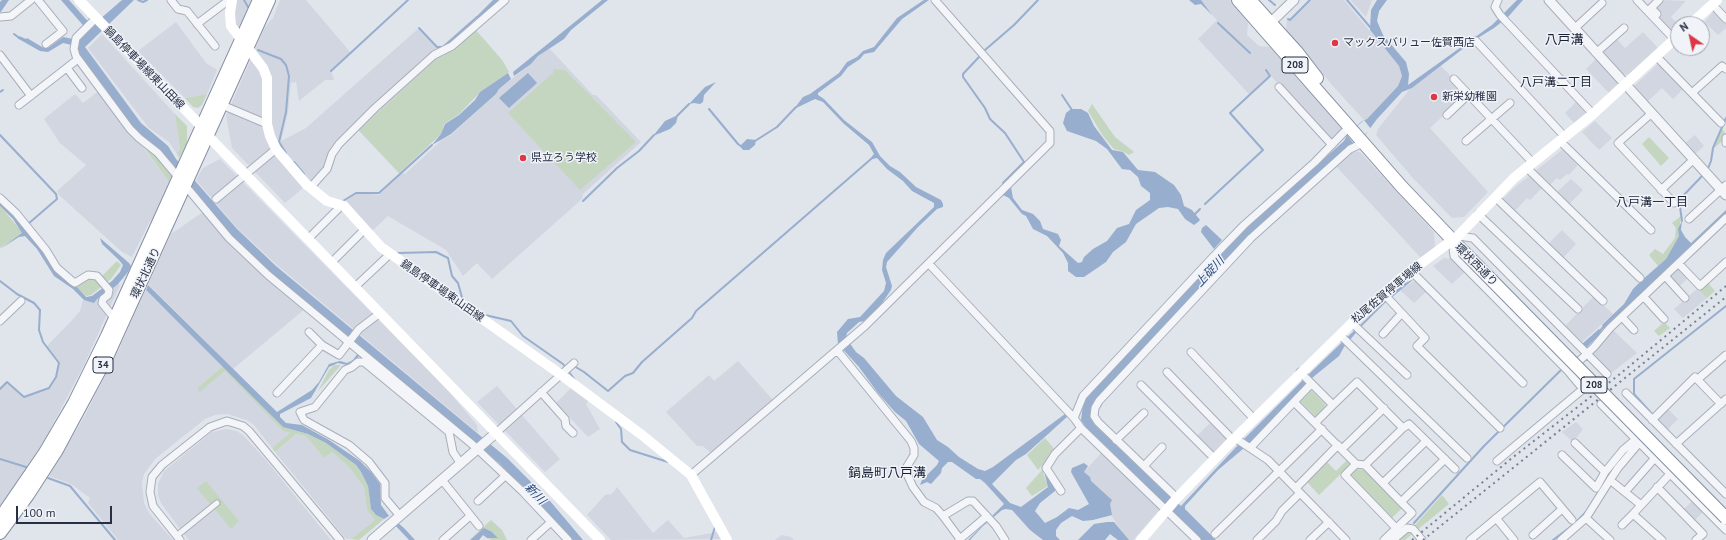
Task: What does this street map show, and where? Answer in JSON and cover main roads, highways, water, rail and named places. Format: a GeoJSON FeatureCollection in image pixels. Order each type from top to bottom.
{"type":"FeatureCollection","features":[{"type":"Feature","properties":{"kind":"highway","name":"環状北通り"},"geometry":{"type":"LineString","coordinates":[[205,132],[222,106],[259,0]]}},
{"type":"Feature","properties":{"kind":"highway","name":"環状北通り"},"geometry":{"type":"LineString","coordinates":[[0,533],[28,495],[57,450],[86,399],[107,357],[184,178],[244,44],[269,0]]}},
{"type":"Feature","properties":{"kind":"highway","name":"環状西通り"},"geometry":{"type":"LineString","coordinates":[[1238,0],[1267,26]]}},
{"type":"Feature","properties":{"kind":"highway","name":"環状西通り"},"geometry":{"type":"LineString","coordinates":[[1250,0],[1267,26],[1358,133],[1416,191],[1455,238],[1726,508]]}},
{"type":"Feature","properties":{"kind":"highway","name":"環状北通り"},"geometry":{"type":"LineString","coordinates":[[0,518],[44,454],[74,403],[184,178]]}},
{"type":"Feature","properties":{"kind":"highway","name":"環状西通り"},"geometry":{"type":"LineString","coordinates":[[1465,248],[1726,518]]}},
{"type":"Feature","properties":{"kind":"main road","name":"鍋島停車場線東山田線"},"geometry":{"type":"LineString","coordinates":[[79,0],[95,20],[106,28],[205,132]]}},
{"type":"Feature","properties":{"kind":"main road","name":"鍋島停車場東山田線"},"geometry":{"type":"LineString","coordinates":[[230,0],[231,26],[263,68],[267,78],[267,124],[270,136],[276,149],[327,200],[351,212],[370,236],[390,254],[568,368],[642,435],[691,475],[727,540]]}},
{"type":"Feature","properties":{"kind":"main road"},"geometry":{"type":"LineString","coordinates":[[1699,16],[1714,2]]}},
{"type":"Feature","properties":{"kind":"main road","name":"松尾佐賀停車場線"},"geometry":{"type":"LineString","coordinates":[[1141,540],[1177,498],[1236,440],[1254,419],[1306,379],[1411,271],[1455,238],[1514,178],[1593,114],[1670,43]]}},
{"type":"Feature","properties":{"kind":"main road"},"geometry":{"type":"LineString","coordinates":[[205,132],[600,540]]}},
{"type":"Feature","properties":{"kind":"water"},"geometry":{"type":"Polygon","coordinates":[[[2,0],[9,0],[0,13],[0,2],[2,0]]]}},
{"type":"Feature","properties":{"kind":"water","name":"新川"},"geometry":{"type":"Polygon","coordinates":[[[61,0],[69,0],[92,26],[122,0],[134,0],[85,47],[141,123],[168,146],[176,159],[237,229],[276,266],[507,458],[550,501],[583,540],[573,540],[499,463],[270,272],[230,235],[172,163],[134,128],[79,54],[76,46],[63,43],[48,52],[40,51],[17,38],[19,36],[26,39],[27,38],[42,47],[48,48],[63,37],[78,40],[88,31],[61,0]]]}},
{"type":"Feature","properties":{"kind":"water"},"geometry":{"type":"Polygon","coordinates":[[[493,0],[499,0],[481,17],[475,18],[493,0]]]}},
{"type":"Feature","properties":{"kind":"water"},"geometry":{"type":"Polygon","coordinates":[[[602,0],[608,0],[571,30],[564,39],[538,56],[531,64],[514,76],[513,72],[602,0]]]}},
{"type":"Feature","properties":{"kind":"water"},"geometry":{"type":"Polygon","coordinates":[[[924,0],[929,0],[902,19],[874,52],[864,54],[860,59],[848,67],[841,76],[818,93],[818,95],[824,99],[844,120],[872,142],[880,156],[890,166],[900,172],[916,187],[941,200],[943,204],[943,207],[937,209],[918,227],[887,262],[886,267],[892,286],[891,290],[880,306],[864,321],[859,322],[847,333],[846,338],[856,352],[864,358],[896,396],[923,417],[937,440],[978,469],[985,471],[993,467],[1065,414],[1068,416],[1026,454],[1016,460],[992,484],[1010,503],[1021,507],[1048,487],[1045,475],[1046,472],[1056,487],[1055,491],[1040,503],[1035,511],[1045,523],[1057,517],[1069,508],[1078,510],[1089,504],[1071,472],[1072,468],[1084,463],[1088,466],[1084,472],[1090,477],[1091,481],[1112,500],[1110,504],[1112,515],[1083,521],[1072,516],[1061,523],[1056,530],[1056,536],[1060,540],[1043,540],[1030,530],[1012,510],[1006,509],[1002,510],[983,526],[970,540],[968,540],[1004,504],[985,483],[980,479],[976,479],[952,462],[948,462],[942,468],[941,473],[931,484],[927,482],[920,485],[922,480],[939,461],[919,444],[906,421],[895,412],[878,393],[859,367],[838,344],[837,332],[848,319],[860,317],[884,291],[886,283],[882,270],[883,260],[886,253],[934,207],[934,203],[912,191],[877,158],[869,160],[874,154],[869,145],[843,123],[823,102],[815,99],[794,109],[803,97],[810,94],[839,73],[847,62],[857,57],[863,51],[874,47],[897,18],[924,0]]]}},
{"type":"Feature","properties":{"kind":"water"},"geometry":{"type":"Polygon","coordinates":[[[1189,0],[1201,0],[1212,15],[1201,4],[1195,5],[1189,0]]]}},
{"type":"Feature","properties":{"kind":"water","name":"上碇川"},"geometry":{"type":"Polygon","coordinates":[[[1377,0],[1387,0],[1379,11],[1377,21],[1383,35],[1406,62],[1409,74],[1408,85],[1492,25],[1517,0],[1523,0],[1508,17],[1494,28],[1473,41],[1412,88],[1402,92],[1377,119],[1366,134],[1250,235],[1094,401],[1090,414],[1096,426],[1181,506],[1238,445],[1309,374],[1403,284],[1414,279],[1385,303],[1360,328],[1344,347],[1339,356],[1312,378],[1250,443],[1218,470],[1185,506],[1185,509],[1216,540],[1201,540],[1089,432],[1081,420],[1083,404],[1087,396],[1245,229],[1344,141],[1347,135],[1362,121],[1367,119],[1398,86],[1402,76],[1399,66],[1370,30],[1371,10],[1377,0]]]}},
{"type":"Feature","properties":{"kind":"water"},"geometry":{"type":"Polygon","coordinates":[[[508,73],[511,79],[499,89],[496,94],[451,134],[432,145],[441,134],[445,124],[459,115],[475,100],[480,92],[508,73]]]}},
{"type":"Feature","properties":{"kind":"water"},"geometry":{"type":"Polygon","coordinates":[[[528,73],[537,83],[509,108],[499,98],[528,73]]]}},
{"type":"Feature","properties":{"kind":"water"},"geometry":{"type":"Polygon","coordinates":[[[716,82],[704,95],[703,102],[700,104],[689,104],[705,87],[716,82]]]}},
{"type":"Feature","properties":{"kind":"water"},"geometry":{"type":"Polygon","coordinates":[[[1071,109],[1081,109],[1088,113],[1094,126],[1112,150],[1123,152],[1138,170],[1155,172],[1174,185],[1181,195],[1184,206],[1192,210],[1200,220],[1194,225],[1185,219],[1178,209],[1168,207],[1159,208],[1136,224],[1126,242],[1113,252],[1106,262],[1084,277],[1076,277],[1068,271],[1068,263],[1063,253],[1047,236],[1033,229],[1026,216],[1022,214],[1009,198],[1003,195],[1011,187],[1013,198],[1022,210],[1033,214],[1040,221],[1043,229],[1058,234],[1061,240],[1059,246],[1078,263],[1082,262],[1084,257],[1093,249],[1107,241],[1117,228],[1129,224],[1136,210],[1150,200],[1150,193],[1141,186],[1138,177],[1130,170],[1122,169],[1107,149],[1096,141],[1067,131],[1063,123],[1066,113],[1071,109]]]}},
{"type":"Feature","properties":{"kind":"water"},"geometry":{"type":"Polygon","coordinates":[[[678,115],[676,123],[670,129],[653,136],[665,121],[678,115]]]}},
{"type":"Feature","properties":{"kind":"water"},"geometry":{"type":"Polygon","coordinates":[[[747,139],[756,140],[755,145],[749,150],[743,150],[740,146],[747,139]]]}},
{"type":"Feature","properties":{"kind":"water"},"geometry":{"type":"Polygon","coordinates":[[[0,201],[17,217],[28,234],[86,297],[92,296],[112,281],[120,272],[123,265],[102,244],[100,238],[129,263],[131,266],[128,272],[118,284],[113,288],[109,287],[107,292],[94,303],[84,300],[73,289],[54,276],[37,249],[25,236],[19,237],[0,249],[22,233],[13,219],[0,206],[0,201]]]}},
{"type":"Feature","properties":{"kind":"water"},"geometry":{"type":"Polygon","coordinates":[[[1726,210],[1726,215],[1604,328],[1602,325],[1624,304],[1633,289],[1666,259],[1679,236],[1678,229],[1682,221],[1681,230],[1691,243],[1726,210]]]}},
{"type":"Feature","properties":{"kind":"water"},"geometry":{"type":"Polygon","coordinates":[[[1206,225],[1222,240],[1214,249],[1201,232],[1202,228],[1206,225]]]}},
{"type":"Feature","properties":{"kind":"water"},"geometry":{"type":"Polygon","coordinates":[[[148,285],[277,412],[312,390],[319,382],[329,364],[340,361],[347,363],[353,360],[358,353],[360,355],[354,362],[347,365],[338,363],[329,367],[311,398],[280,414],[280,417],[286,423],[302,425],[329,440],[360,461],[380,484],[381,505],[389,516],[384,519],[376,515],[371,509],[368,486],[356,465],[326,443],[308,434],[283,427],[146,290],[148,285]]]}},
{"type":"Feature","properties":{"kind":"water"},"geometry":{"type":"Polygon","coordinates":[[[1599,329],[1602,332],[1586,348],[1582,344],[1599,329]]]}},
{"type":"Feature","properties":{"kind":"water"},"geometry":{"type":"Polygon","coordinates":[[[1114,522],[1129,540],[1118,540],[1110,534],[1105,540],[1078,540],[1094,524],[1114,522]]]}},
{"type":"Feature","properties":{"kind":"water"},"geometry":{"type":"Polygon","coordinates":[[[398,523],[415,540],[409,540],[395,525],[398,523]]]}},
{"type":"Feature","properties":{"kind":"water"},"geometry":{"type":"Polygon","coordinates":[[[484,528],[492,532],[498,538],[487,538],[483,535],[479,540],[470,540],[484,528]]]}},
{"type":"Feature","properties":{"kind":"waterway"},"geometry":{"type":"LineString","coordinates":[[138,0],[143,2],[147,0]]}},
{"type":"Feature","properties":{"kind":"waterway"},"geometry":{"type":"LineString","coordinates":[[244,0],[248,7]]}},
{"type":"Feature","properties":{"kind":"waterway"},"geometry":{"type":"LineString","coordinates":[[331,71],[408,0]]}},
{"type":"Feature","properties":{"kind":"waterway"},"geometry":{"type":"LineString","coordinates":[[985,50],[1014,25],[1038,0]]}},
{"type":"Feature","properties":{"kind":"waterway"},"geometry":{"type":"LineString","coordinates":[[1269,0],[1275,5]]}},
{"type":"Feature","properties":{"kind":"waterway"},"geometry":{"type":"LineString","coordinates":[[1288,19],[1290,20],[1310,0]]}},
{"type":"Feature","properties":{"kind":"waterway"},"geometry":{"type":"LineString","coordinates":[[1347,0],[1370,27],[1373,27]]}},
{"type":"Feature","properties":{"kind":"waterway"},"geometry":{"type":"LineString","coordinates":[[419,28],[437,47],[443,47],[477,17]]}},
{"type":"Feature","properties":{"kind":"waterway"},"geometry":{"type":"LineString","coordinates":[[1218,23],[1250,53]]}},
{"type":"Feature","properties":{"kind":"waterway"},"geometry":{"type":"LineString","coordinates":[[14,34],[18,37]]}},
{"type":"Feature","properties":{"kind":"waterway"},"geometry":{"type":"LineString","coordinates":[[258,50],[281,59],[286,65],[289,76],[286,112],[279,142],[286,153]]}},
{"type":"Feature","properties":{"kind":"waterway"},"geometry":{"type":"LineString","coordinates":[[979,57],[963,74],[963,77],[985,108],[990,119],[1005,133],[1024,162],[1003,183]]}},
{"type":"Feature","properties":{"kind":"waterway"},"geometry":{"type":"LineString","coordinates":[[1205,204],[1263,150],[1230,113],[1270,76],[1266,70]]}},
{"type":"Feature","properties":{"kind":"waterway"},"geometry":{"type":"LineString","coordinates":[[1062,95],[1072,110]]}},
{"type":"Feature","properties":{"kind":"waterway"},"geometry":{"type":"LineString","coordinates":[[677,116],[689,104]]}},
{"type":"Feature","properties":{"kind":"waterway"},"geometry":{"type":"LineString","coordinates":[[755,141],[777,127],[796,107]]}},
{"type":"Feature","properties":{"kind":"waterway"},"geometry":{"type":"LineString","coordinates":[[709,109],[742,147]]}},
{"type":"Feature","properties":{"kind":"waterway"},"geometry":{"type":"LineString","coordinates":[[1707,171],[1711,161],[1713,148],[1726,118]]}},
{"type":"Feature","properties":{"kind":"waterway"},"geometry":{"type":"LineString","coordinates":[[0,135],[56,194],[57,199],[28,224]]}},
{"type":"Feature","properties":{"kind":"waterway"},"geometry":{"type":"LineString","coordinates":[[583,201],[617,168],[639,151],[654,135]]}},
{"type":"Feature","properties":{"kind":"waterway"},"geometry":{"type":"LineString","coordinates":[[343,201],[356,193],[379,193],[432,145]]}},
{"type":"Feature","properties":{"kind":"waterway"},"geometry":{"type":"LineString","coordinates":[[574,366],[608,391],[625,376],[633,373],[642,362],[692,318],[696,311],[871,159]]}},
{"type":"Feature","properties":{"kind":"waterway"},"geometry":{"type":"LineString","coordinates":[[294,162],[304,174]]}},
{"type":"Feature","properties":{"kind":"waterway"},"geometry":{"type":"LineString","coordinates":[[1682,221],[1679,200],[1704,174]]}},
{"type":"Feature","properties":{"kind":"waterway"},"geometry":{"type":"LineString","coordinates":[[1194,215],[1200,209]]}},
{"type":"Feature","properties":{"kind":"waterway"},"geometry":{"type":"LineString","coordinates":[[398,253],[436,252],[448,258],[452,276],[458,283],[463,301]]}},
{"type":"Feature","properties":{"kind":"waterway"},"geometry":{"type":"LineString","coordinates":[[0,281],[17,294],[34,303],[40,310],[39,330],[43,342],[59,363],[56,377],[49,388],[24,397],[7,382],[0,389]]}},
{"type":"Feature","properties":{"kind":"waterway"},"geometry":{"type":"LineString","coordinates":[[1653,415],[1634,394],[1634,379],[1726,306]]}},
{"type":"Feature","properties":{"kind":"waterway"},"geometry":{"type":"LineString","coordinates":[[485,315],[511,321],[523,336],[563,364],[575,380]]}},
{"type":"Feature","properties":{"kind":"waterway"},"geometry":{"type":"LineString","coordinates":[[1599,332],[1605,325]]}},
{"type":"Feature","properties":{"kind":"waterway"},"geometry":{"type":"LineString","coordinates":[[1414,523],[1484,446],[1561,370]]}},
{"type":"Feature","properties":{"kind":"waterway"},"geometry":{"type":"LineString","coordinates":[[616,422],[621,429],[622,442],[630,450],[668,462]]}},
{"type":"Feature","properties":{"kind":"waterway"},"geometry":{"type":"LineString","coordinates":[[1598,492],[1610,472],[1628,450]]}},
{"type":"Feature","properties":{"kind":"waterway"},"geometry":{"type":"LineString","coordinates":[[0,459],[26,467]]}},
{"type":"Feature","properties":{"kind":"waterway"},"geometry":{"type":"LineString","coordinates":[[48,478],[70,486],[115,540]]}},
{"type":"Feature","properties":{"kind":"waterway"},"geometry":{"type":"LineString","coordinates":[[1553,540],[1573,525],[1587,511]]}},
{"type":"Feature","properties":{"kind":"waterway"},"geometry":{"type":"LineString","coordinates":[[711,540],[715,527]]}},
{"type":"Feature","properties":{"kind":"railway"},"geometry":{"type":"LineString","coordinates":[[1412,540],[1512,458],[1620,374],[1726,286]]}},
{"type":"Feature","properties":{"kind":"railway"},"geometry":{"type":"LineString","coordinates":[[1423,540],[1726,297]]}},
{"type":"Feature","properties":{"kind":"place","name":"マックスバリュー佐賀西店"},"geometry":{"type":"Point","coordinates":[1335,43]}},
{"type":"Feature","properties":{"kind":"place","name":"新栄幼稚園"},"geometry":{"type":"Point","coordinates":[1434,97]}},
{"type":"Feature","properties":{"kind":"place","name":"県立ろう学校"},"geometry":{"type":"Point","coordinates":[523,158]}},
{"type":"Feature","properties":{"kind":"district","name":"八戸溝"},"geometry":{"type":"Point","coordinates":[1564,40]}},
{"type":"Feature","properties":{"kind":"district","name":"八戸溝二丁目"},"geometry":{"type":"Point","coordinates":[1556,83]}},
{"type":"Feature","properties":{"kind":"district","name":"八戸溝一丁目"},"geometry":{"type":"Point","coordinates":[1652,203]}},
{"type":"Feature","properties":{"kind":"district","name":"鍋島町八戸溝"},"geometry":{"type":"Point","coordinates":[887,473]}}]}
